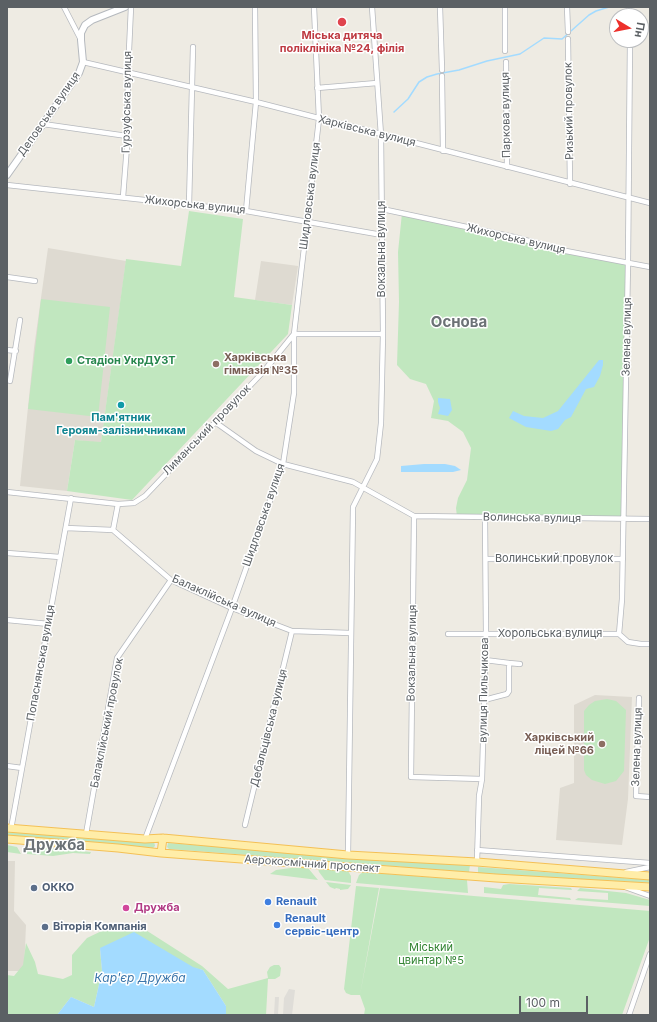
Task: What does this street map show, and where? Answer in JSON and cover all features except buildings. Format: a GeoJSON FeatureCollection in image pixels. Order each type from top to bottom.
{"type":"FeatureCollection","features":[{"type":"Feature","properties":{"kind":"main road"},"geometry":{"type":"LineString","coordinates":[[80,40],[81,33],[86,25],[92,20],[125,7]]}},
{"type":"Feature","properties":{"kind":"main road","name":"Деповська вулиця"},"geometry":{"type":"LineString","coordinates":[[7,175],[79,73],[83,62],[80,40]]}},
{"type":"Feature","properties":{"kind":"main road","name":"Аерокосмічний проспект"},"geometry":{"type":"LineString","coordinates":[[9,828],[145,839],[162,838],[348,855],[477,862],[650,876]]}},
{"type":"Feature","properties":{"kind":"main road"},"geometry":{"type":"LineString","coordinates":[[161,853],[162,838]]}},
{"type":"Feature","properties":{"kind":"main road","name":"Аерокосмічний проспект"},"geometry":{"type":"LineString","coordinates":[[7,839],[161,853],[489,878],[650,887]]}},
{"type":"Feature","properties":{"kind":"street","name":"Деповська вулиця"},"geometry":{"type":"LineString","coordinates":[[64,7],[80,40]]}},
{"type":"Feature","properties":{"kind":"street","name":"Гурзуфська вулиця"},"geometry":{"type":"LineString","coordinates":[[123,197],[128,136],[128,72],[131,7]]}},
{"type":"Feature","properties":{"kind":"street"},"geometry":{"type":"LineString","coordinates":[[246,211],[256,102],[255,7]]}},
{"type":"Feature","properties":{"kind":"street","name":"Шидловська вулиця"},"geometry":{"type":"LineString","coordinates":[[145,839],[232,608],[283,464],[294,393],[294,334],[319,119],[314,7]]}},
{"type":"Feature","properties":{"kind":"street","name":"Вокзальна вулиця"},"geometry":{"type":"LineString","coordinates":[[348,855],[353,507],[377,459],[381,423],[383,334],[381,135],[372,7]]}},
{"type":"Feature","properties":{"kind":"street"},"geometry":{"type":"LineString","coordinates":[[440,7],[443,151]]}},
{"type":"Feature","properties":{"kind":"street"},"geometry":{"type":"LineString","coordinates":[[505,7],[505,51]]}},
{"type":"Feature","properties":{"kind":"street"},"geometry":{"type":"LineString","coordinates":[[567,7],[568,32]]}},
{"type":"Feature","properties":{"kind":"street","name":"Ризький провулок"},"geometry":{"type":"LineString","coordinates":[[568,39],[570,184]]}},
{"type":"Feature","properties":{"kind":"street"},"geometry":{"type":"LineString","coordinates":[[189,205],[194,47]]}},
{"type":"Feature","properties":{"kind":"street","name":"Зелена вулиця"},"geometry":{"type":"LineString","coordinates":[[618,634],[622,599],[623,559],[630,199],[630,48]]}},
{"type":"Feature","properties":{"kind":"street","name":"Харківська вулиця"},"geometry":{"type":"LineString","coordinates":[[83,62],[256,102],[650,204]]}},
{"type":"Feature","properties":{"kind":"street","name":"Паркова вулиця"},"geometry":{"type":"LineString","coordinates":[[506,62],[507,167]]}},
{"type":"Feature","properties":{"kind":"street"},"geometry":{"type":"LineString","coordinates":[[317,88],[377,83]]}},
{"type":"Feature","properties":{"kind":"street"},"geometry":{"type":"LineString","coordinates":[[43,124],[128,136]]}},
{"type":"Feature","properties":{"kind":"street","name":"Жихорська вулиця"},"geometry":{"type":"LineString","coordinates":[[7,185],[246,211],[382,234]]}},
{"type":"Feature","properties":{"kind":"street","name":"Жихорська вулиця"},"geometry":{"type":"LineString","coordinates":[[382,209],[514,237],[566,251],[650,267]]}},
{"type":"Feature","properties":{"kind":"street"},"geometry":{"type":"LineString","coordinates":[[7,278],[35,281]]}},
{"type":"Feature","properties":{"kind":"street"},"geometry":{"type":"LineString","coordinates":[[10,381],[20,320]]}},
{"type":"Feature","properties":{"kind":"street"},"geometry":{"type":"LineString","coordinates":[[294,334],[383,334]]}},
{"type":"Feature","properties":{"kind":"street","name":"Лиманський провулок"},"geometry":{"type":"LineString","coordinates":[[7,492],[118,504],[134,503],[140,500],[264,371],[294,334]]}},
{"type":"Feature","properties":{"kind":"street"},"geometry":{"type":"LineString","coordinates":[[7,350],[16,351]]}},
{"type":"Feature","properties":{"kind":"street"},"geometry":{"type":"LineString","coordinates":[[215,422],[256,451],[283,464],[353,482],[363,489],[414,516]]}},
{"type":"Feature","properties":{"kind":"street","name":"Попаснянська вулиця"},"geometry":{"type":"LineString","coordinates":[[9,828],[22,768],[71,498]]}},
{"type":"Feature","properties":{"kind":"street"},"geometry":{"type":"LineString","coordinates":[[66,528],[113,530],[118,504]]}},
{"type":"Feature","properties":{"kind":"street","name":"Вокзальна вулиця"},"geometry":{"type":"LineString","coordinates":[[414,516],[411,777],[482,779]]}},
{"type":"Feature","properties":{"kind":"street","name":"Волинська вулиця"},"geometry":{"type":"LineString","coordinates":[[414,516],[650,519]]}},
{"type":"Feature","properties":{"kind":"street","name":"вулиця Пильчикова"},"geometry":{"type":"LineString","coordinates":[[477,862],[479,796],[482,779],[486,635],[485,517]]}},
{"type":"Feature","properties":{"kind":"street","name":"Балаклійська вулиця"},"geometry":{"type":"LineString","coordinates":[[113,530],[172,580],[232,608],[292,631],[350,633]]}},
{"type":"Feature","properties":{"kind":"street"},"geometry":{"type":"LineString","coordinates":[[7,553],[60,557]]}},
{"type":"Feature","properties":{"kind":"street","name":"Волинський провулок"},"geometry":{"type":"LineString","coordinates":[[486,559],[623,559]]}},
{"type":"Feature","properties":{"kind":"street","name":"Балаклійський провулок"},"geometry":{"type":"LineString","coordinates":[[86,834],[117,658],[172,580]]}},
{"type":"Feature","properties":{"kind":"street"},"geometry":{"type":"LineString","coordinates":[[7,620],[49,624]]}},
{"type":"Feature","properties":{"kind":"street","name":"Дебальцівська вулиця"},"geometry":{"type":"LineString","coordinates":[[245,825],[292,631]]}},
{"type":"Feature","properties":{"kind":"street","name":"Хорольська вулиця"},"geometry":{"type":"LineString","coordinates":[[448,634],[618,634],[628,642],[650,644]]}},
{"type":"Feature","properties":{"kind":"street"},"geometry":{"type":"LineString","coordinates":[[485,660],[520,664]]}},
{"type":"Feature","properties":{"kind":"street"},"geometry":{"type":"LineString","coordinates":[[484,700],[507,694],[509,691],[509,663]]}},
{"type":"Feature","properties":{"kind":"street","name":"Зелена вулиця"},"geometry":{"type":"LineString","coordinates":[[639,698],[636,796],[650,797]]}},
{"type":"Feature","properties":{"kind":"street"},"geometry":{"type":"LineString","coordinates":[[7,766],[22,768]]}},
{"type":"Feature","properties":{"kind":"street"},"geometry":{"type":"LineString","coordinates":[[477,850],[650,863]]}},
{"type":"Feature","properties":{"kind":"street","name":"Аерокосмічний проспект"},"geometry":{"type":"LineString","coordinates":[[617,873],[650,867]]}},
{"type":"Feature","properties":{"kind":"street","name":"Аерокосмічний проспект"},"geometry":{"type":"LineString","coordinates":[[617,885],[650,896]]}},
{"type":"Feature","properties":{"kind":"street"},"geometry":{"type":"LineString","coordinates":[[629,1015],[650,954]]}},
{"type":"Feature","properties":{"kind":"shaded area"},"geometry":{"type":"Polygon","coordinates":[[[48,248],[126,261],[101,443],[75,440],[67,491],[20,486],[34,348],[48,248]]]}},
{"type":"Feature","properties":{"kind":"shaded area"},"geometry":{"type":"Polygon","coordinates":[[[261,261],[298,266],[292,305],[255,300],[261,261]]]}},
{"type":"Feature","properties":{"kind":"shaded area","name":"Харківський ліцей №66"},"geometry":{"type":"Polygon","coordinates":[[[595,695],[632,697],[628,799],[622,845],[556,840],[560,788],[574,783],[574,705],[595,695]]]}},
{"type":"Feature","properties":{"kind":"shaded area"},"geometry":{"type":"Polygon","coordinates":[[[7,861],[15,861],[14,911],[26,925],[24,971],[7,971],[7,861]]]}},
{"type":"Feature","properties":{"kind":"shaded area"},"geometry":{"type":"Polygon","coordinates":[[[289,989],[295,990],[292,1015],[283,1015],[284,998],[289,989]]]}},
{"type":"Feature","properties":{"kind":"shaded area"},"geometry":{"type":"Polygon","coordinates":[[[275,997],[279,997],[278,1015],[274,1015],[275,997]]]}},
{"type":"Feature","properties":{"kind":"green space"},"geometry":{"type":"Polygon","coordinates":[[[189,211],[243,219],[234,297],[292,305],[288,334],[132,500],[67,491],[75,440],[101,442],[126,259],[181,266],[189,211]]]}},
{"type":"Feature","properties":{"kind":"green space"},"geometry":{"type":"Polygon","coordinates":[[[402,213],[566,251],[628,262],[623,519],[457,517],[456,508],[458,498],[467,480],[471,448],[463,432],[448,421],[431,418],[434,401],[426,384],[410,379],[397,365],[399,302],[398,252],[402,213]]]}},
{"type":"Feature","properties":{"kind":"green space","name":"Стадіон УкрДУЗТ"},"geometry":{"type":"Polygon","coordinates":[[[41,299],[110,307],[98,417],[28,409],[41,299]]]}},
{"type":"Feature","properties":{"kind":"green space"},"geometry":{"type":"Polygon","coordinates":[[[607,699],[616,701],[626,710],[624,771],[616,781],[605,784],[592,780],[586,775],[584,770],[584,711],[595,701],[607,699]]]}},
{"type":"Feature","properties":{"kind":"green space"},"geometry":{"type":"Polygon","coordinates":[[[7,831],[154,841],[155,846],[153,848],[7,837],[7,831]]]}},
{"type":"Feature","properties":{"kind":"green space"},"geometry":{"type":"Polygon","coordinates":[[[168,843],[470,865],[469,872],[169,849],[167,847],[168,843]]]}},
{"type":"Feature","properties":{"kind":"green space"},"geometry":{"type":"Polygon","coordinates":[[[7,845],[17,847],[21,854],[7,852],[7,845]]]}},
{"type":"Feature","properties":{"kind":"green space"},"geometry":{"type":"Polygon","coordinates":[[[27,846],[91,852],[90,854],[73,853],[53,856],[27,854],[25,850],[27,846]]]}},
{"type":"Feature","properties":{"kind":"green space"},"geometry":{"type":"Polygon","coordinates":[[[298,867],[308,868],[318,880],[270,874],[276,870],[298,867]]]}},
{"type":"Feature","properties":{"kind":"green space"},"geometry":{"type":"Polygon","coordinates":[[[478,867],[650,880],[650,883],[478,873],[478,867]]]}},
{"type":"Feature","properties":{"kind":"green space"},"geometry":{"type":"Polygon","coordinates":[[[318,869],[348,871],[351,876],[351,883],[325,880],[318,869]]]}},
{"type":"Feature","properties":{"kind":"green space"},"geometry":{"type":"Polygon","coordinates":[[[363,872],[467,880],[468,893],[356,883],[359,875],[363,872]]]}},
{"type":"Feature","properties":{"kind":"green space"},"geometry":{"type":"Polygon","coordinates":[[[326,882],[351,885],[348,889],[340,890],[330,887],[326,882]]]}},
{"type":"Feature","properties":{"kind":"green space"},"geometry":{"type":"Polygon","coordinates":[[[509,884],[571,888],[572,890],[539,888],[538,895],[570,898],[571,900],[484,893],[484,887],[501,889],[503,885],[509,884]]]}},
{"type":"Feature","properties":{"kind":"green space"},"geometry":{"type":"Polygon","coordinates":[[[356,886],[379,888],[360,995],[351,995],[346,993],[344,989],[356,886]]]}},
{"type":"Feature","properties":{"kind":"green space","name":"Міський цвинтар №5"},"geometry":{"type":"Polygon","coordinates":[[[380,888],[650,911],[650,937],[622,1015],[364,1015],[365,1009],[360,995],[380,888]]]}},
{"type":"Feature","properties":{"kind":"green space"},"geometry":{"type":"Polygon","coordinates":[[[580,888],[626,893],[650,900],[650,906],[575,900],[578,898],[608,900],[608,893],[577,891],[580,888]]]}},
{"type":"Feature","properties":{"kind":"green space"},"geometry":{"type":"Polygon","coordinates":[[[110,927],[141,927],[202,966],[228,989],[268,978],[267,972],[270,967],[279,965],[281,968],[280,976],[275,979],[268,979],[266,1015],[226,1015],[226,1006],[203,970],[100,948],[102,971],[94,1007],[71,997],[57,1015],[7,1015],[7,975],[14,976],[23,965],[26,943],[35,962],[38,974],[63,979],[72,975],[72,955],[87,938],[110,927]]]}},
{"type":"Feature","properties":{"kind":"water"},"geometry":{"type":"Polygon","coordinates":[[[599,360],[603,360],[603,365],[600,376],[594,387],[586,389],[571,417],[565,420],[558,429],[551,431],[526,427],[509,418],[513,411],[524,416],[543,418],[558,411],[599,360]]]}},
{"type":"Feature","properties":{"kind":"water"},"geometry":{"type":"Polygon","coordinates":[[[438,398],[450,399],[452,410],[448,416],[438,414],[440,408],[438,398]]]}},
{"type":"Feature","properties":{"kind":"water"},"geometry":{"type":"Polygon","coordinates":[[[445,464],[455,466],[461,470],[453,472],[401,472],[401,466],[445,464]]]}},
{"type":"Feature","properties":{"kind":"water","name":"Кар'єр Дружба"},"geometry":{"type":"Polygon","coordinates":[[[134,932],[193,967],[203,970],[226,1006],[226,1015],[57,1015],[71,997],[94,1007],[102,971],[100,948],[134,932]]]}},
{"type":"Feature","properties":{"kind":"waterway"},"geometry":{"type":"LineString","coordinates":[[394,112],[408,99],[419,82],[427,77],[520,54],[544,38],[562,39],[589,15],[609,7]]}},
{"type":"Feature","properties":{"kind":"place","name":"Міська дитяча поліклініка №24, філія"},"geometry":{"type":"Point","coordinates":[342,22]}},
{"type":"Feature","properties":{"kind":"place","name":"Стадіон УкрДУЗТ"},"geometry":{"type":"Point","coordinates":[69,361]}},
{"type":"Feature","properties":{"kind":"place","name":"Харківська гімназія №35"},"geometry":{"type":"Point","coordinates":[216,364]}},
{"type":"Feature","properties":{"kind":"place","name":"Пам'ятник Героям-залізничникам"},"geometry":{"type":"Point","coordinates":[121,405]}},
{"type":"Feature","properties":{"kind":"place","name":"Харківський ліцей №66"},"geometry":{"type":"Point","coordinates":[602,744]}},
{"type":"Feature","properties":{"kind":"place","name":"ОККО"},"geometry":{"type":"Point","coordinates":[34,888]}},
{"type":"Feature","properties":{"kind":"place","name":"Renault"},"geometry":{"type":"Point","coordinates":[268,902]}},
{"type":"Feature","properties":{"kind":"place","name":"Дружба"},"geometry":{"type":"Point","coordinates":[126,908]}},
{"type":"Feature","properties":{"kind":"place","name":"Renault сервіс-центр"},"geometry":{"type":"Point","coordinates":[277,925]}},
{"type":"Feature","properties":{"kind":"place","name":"Віторія Компанія"},"geometry":{"type":"Point","coordinates":[45,927]}},
{"type":"Feature","properties":{"kind":"district","name":"Основа"},"geometry":{"type":"Point","coordinates":[459,322]}},
{"type":"Feature","properties":{"kind":"district","name":"Дружба"},"geometry":{"type":"Point","coordinates":[54,845]}}]}
